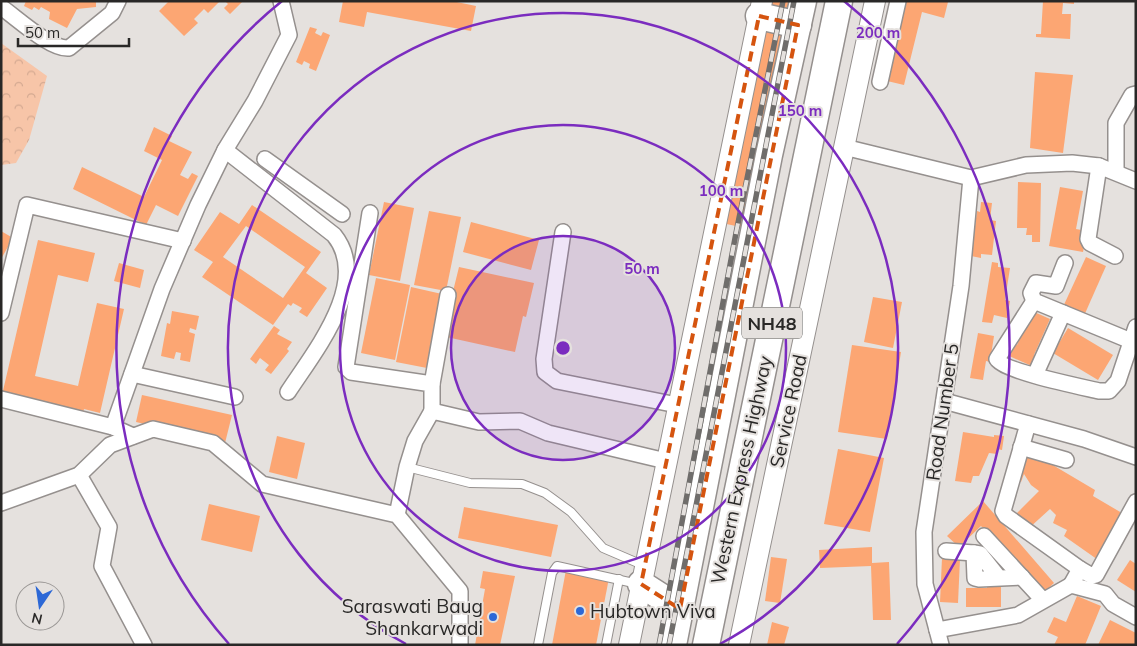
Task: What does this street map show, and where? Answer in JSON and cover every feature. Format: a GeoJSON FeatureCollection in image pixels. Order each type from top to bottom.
{"type":"FeatureCollection","features":[{"type":"Feature","properties":{"kind":"highway","name":"Western Express Highway"},"geometry":{"type":"LineString","coordinates":[[706,645],[839,1]]}},
{"type":"Feature","properties":{"kind":"highway"},"geometry":{"type":"LineString","coordinates":[[761,8],[801,13]]}},
{"type":"Feature","properties":{"kind":"highway","name":"Western Express Highway"},"geometry":{"type":"LineString","coordinates":[[673,645],[769,155],[801,13]]}},
{"type":"Feature","properties":{"kind":"highway"},"geometry":{"type":"LineString","coordinates":[[635,576],[680,610]]}},
{"type":"Feature","properties":{"kind":"street"},"geometry":{"type":"LineString","coordinates":[[1,7],[54,45],[70,48],[112,13],[118,1]]}},
{"type":"Feature","properties":{"kind":"street"},"geometry":{"type":"LineString","coordinates":[[113,427],[158,298],[183,241],[225,150],[255,101],[289,34],[281,1]]}},
{"type":"Feature","properties":{"kind":"street","name":"Service Road"},"geometry":{"type":"LineString","coordinates":[[739,645],[875,1]]}},
{"type":"Feature","properties":{"kind":"street"},"geometry":{"type":"LineString","coordinates":[[880,82],[898,1]]}},
{"type":"Feature","properties":{"kind":"street"},"geometry":{"type":"LineString","coordinates":[[629,645],[635,576],[666,461],[761,8]]}},
{"type":"Feature","properties":{"kind":"street"},"geometry":{"type":"LineString","coordinates":[[1116,172],[1116,123],[1132,94],[1136,94]]}},
{"type":"Feature","properties":{"kind":"street"},"geometry":{"type":"LineString","coordinates":[[844,147],[971,178],[1026,165],[1072,163],[1099,166],[1136,181]]}},
{"type":"Feature","properties":{"kind":"street"},"geometry":{"type":"LineString","coordinates":[[225,150],[334,235],[342,245],[346,272],[337,315],[288,392]]}},
{"type":"Feature","properties":{"kind":"street"},"geometry":{"type":"LineString","coordinates":[[264,159],[342,214]]}},
{"type":"Feature","properties":{"kind":"street"},"geometry":{"type":"LineString","coordinates":[[1099,166],[1088,239],[1090,243],[1116,256]]}},
{"type":"Feature","properties":{"kind":"street","name":"Road Number 5"},"geometry":{"type":"LineString","coordinates":[[939,638],[925,584],[924,532],[961,286],[971,178]]}},
{"type":"Feature","properties":{"kind":"street"},"geometry":{"type":"LineString","coordinates":[[293,204],[305,188]]}},
{"type":"Feature","properties":{"kind":"street"},"geometry":{"type":"LineString","coordinates":[[1,314],[27,205],[183,241]]}},
{"type":"Feature","properties":{"kind":"street"},"geometry":{"type":"LineString","coordinates":[[370,213],[346,367],[350,372],[432,384]]}},
{"type":"Feature","properties":{"kind":"street"},"geometry":{"type":"LineString","coordinates":[[563,232],[545,350],[543,366],[545,372],[557,381],[678,405]]}},
{"type":"Feature","properties":{"kind":"street"},"geometry":{"type":"LineString","coordinates":[[1065,263],[1056,286],[1036,283],[1031,293],[1034,301],[1131,341]]}},
{"type":"Feature","properties":{"kind":"street"},"geometry":{"type":"LineString","coordinates":[[397,515],[407,467],[416,441],[432,411],[432,384],[448,295]]}},
{"type":"Feature","properties":{"kind":"street"},"geometry":{"type":"LineString","coordinates":[[1034,301],[997,359],[1006,367],[1099,391],[1109,391],[1118,381],[1136,326]]}},
{"type":"Feature","properties":{"kind":"street"},"geometry":{"type":"LineString","coordinates":[[1035,375],[1063,314]]}},
{"type":"Feature","properties":{"kind":"street"},"geometry":{"type":"LineString","coordinates":[[132,374],[235,397]]}},
{"type":"Feature","properties":{"kind":"street"},"geometry":{"type":"LineString","coordinates":[[1,399],[113,427],[133,436]]}},
{"type":"Feature","properties":{"kind":"street"},"geometry":{"type":"LineString","coordinates":[[944,401],[1105,444],[1136,457]]}},
{"type":"Feature","properties":{"kind":"street"},"geometry":{"type":"LineString","coordinates":[[432,411],[479,422],[520,422],[548,433],[666,461]]}},
{"type":"Feature","properties":{"kind":"street"},"geometry":{"type":"LineString","coordinates":[[1028,424],[1003,505],[1004,514],[1092,576],[1096,575],[1136,502]]}},
{"type":"Feature","properties":{"kind":"street"},"geometry":{"type":"LineString","coordinates":[[1,503],[79,475],[110,445],[153,429],[213,443],[262,484],[397,515],[460,591],[460,645]]}},
{"type":"Feature","properties":{"kind":"street"},"geometry":{"type":"LineString","coordinates":[[1021,447],[1066,460]]}},
{"type":"Feature","properties":{"kind":"street"},"geometry":{"type":"LineString","coordinates":[[79,475],[109,527],[102,566],[144,645]]}},
{"type":"Feature","properties":{"kind":"street"},"geometry":{"type":"LineString","coordinates":[[984,536],[1042,599]]}},
{"type":"Feature","properties":{"kind":"street"},"geometry":{"type":"LineString","coordinates":[[946,551],[974,553],[975,578],[1022,578]]}},
{"type":"Feature","properties":{"kind":"street"},"geometry":{"type":"LineString","coordinates":[[939,638],[1018,615],[1042,599],[1071,585],[1080,568]]}},
{"type":"Feature","properties":{"kind":"street"},"geometry":{"type":"LineString","coordinates":[[1071,585],[1105,594],[1113,604],[1136,617]]}},
{"type":"Feature","properties":{"kind":"lane"},"geometry":{"type":"LineString","coordinates":[[407,467],[470,483],[522,484],[545,493],[570,512],[603,548],[635,576]]}},
{"type":"Feature","properties":{"kind":"lane"},"geometry":{"type":"LineString","coordinates":[[538,645],[554,568],[560,566],[635,576]]}},
{"type":"Feature","properties":{"kind":"lane"},"geometry":{"type":"LineString","coordinates":[[606,645],[635,576]]}},
{"type":"Feature","properties":{"kind":"highlighted area"},"geometry":{"type":"Polygon","coordinates":[[[759,16],[798,25],[680,609],[641,584],[759,16]]]}},
{"type":"Feature","properties":{"kind":"green space"},"geometry":{"type":"Polygon","coordinates":[[[1,43],[47,76],[29,140],[16,163],[1,165],[1,43]]]}},
{"type":"Feature","properties":{"kind":"building"},"geometry":{"type":"Polygon","coordinates":[[[26,1],[96,1],[96,7],[77,9],[67,28],[49,19],[50,12],[41,7],[39,10],[34,7],[32,10],[24,6],[26,1]]]}},
{"type":"Feature","properties":{"kind":"building"},"geometry":{"type":"Polygon","coordinates":[[[169,1],[220,1],[208,13],[204,9],[194,19],[198,23],[184,36],[159,11],[169,1]]]}},
{"type":"Feature","properties":{"kind":"building"},"geometry":{"type":"Polygon","coordinates":[[[225,1],[243,1],[230,14],[224,8],[228,4],[225,1]]]}},
{"type":"Feature","properties":{"kind":"building"},"geometry":{"type":"Polygon","coordinates":[[[343,1],[452,1],[476,6],[471,31],[367,12],[364,27],[339,22],[343,1]]]}},
{"type":"Feature","properties":{"kind":"building"},"geometry":{"type":"Polygon","coordinates":[[[764,1],[813,1],[764,232],[717,222],[764,1]]]}},
{"type":"Feature","properties":{"kind":"building"},"geometry":{"type":"Polygon","coordinates":[[[902,1],[948,2],[944,18],[922,12],[904,85],[883,80],[902,1]]]}},
{"type":"Feature","properties":{"kind":"building"},"geometry":{"type":"Polygon","coordinates":[[[1043,1],[1074,1],[1074,4],[1063,3],[1062,14],[1071,14],[1070,39],[1036,37],[1036,34],[1041,34],[1043,1]]]}},
{"type":"Feature","properties":{"kind":"building"},"geometry":{"type":"Polygon","coordinates":[[[310,27],[317,29],[315,33],[321,36],[323,32],[330,35],[316,71],[309,68],[310,64],[304,61],[302,65],[296,62],[310,27]]]}},
{"type":"Feature","properties":{"kind":"building"},"geometry":{"type":"Polygon","coordinates":[[[1035,72],[1073,75],[1063,153],[1030,148],[1035,72]]]}},
{"type":"Feature","properties":{"kind":"building"},"geometry":{"type":"Polygon","coordinates":[[[154,127],[172,136],[169,141],[192,152],[180,175],[188,179],[192,173],[198,176],[178,216],[156,205],[146,225],[73,189],[82,167],[144,197],[162,160],[144,151],[154,127]]]}},
{"type":"Feature","properties":{"kind":"building"},"geometry":{"type":"Polygon","coordinates":[[[1018,182],[1041,183],[1040,242],[1032,242],[1032,235],[1026,235],[1027,228],[1017,228],[1018,182]]]}},
{"type":"Feature","properties":{"kind":"building"},"geometry":{"type":"Polygon","coordinates":[[[1060,187],[1083,191],[1076,229],[1087,231],[1083,252],[1049,246],[1060,187]]]}},
{"type":"Feature","properties":{"kind":"building"},"geometry":{"type":"Polygon","coordinates":[[[384,202],[414,208],[400,281],[369,275],[384,202]]]}},
{"type":"Feature","properties":{"kind":"building"},"geometry":{"type":"Polygon","coordinates":[[[981,202],[992,203],[990,220],[996,221],[992,255],[981,254],[981,258],[971,256],[977,211],[980,212],[981,202]]]}},
{"type":"Feature","properties":{"kind":"building"},"geometry":{"type":"Polygon","coordinates":[[[252,205],[321,252],[306,273],[327,288],[307,317],[299,312],[302,308],[293,303],[291,306],[288,304],[273,325],[202,277],[213,262],[194,250],[220,212],[239,224],[252,205]],[[246,226],[223,257],[283,298],[305,267],[246,226]]]}},
{"type":"Feature","properties":{"kind":"building"},"geometry":{"type":"Polygon","coordinates":[[[429,211],[461,217],[446,291],[414,285],[429,211]]]}},
{"type":"Feature","properties":{"kind":"building"},"geometry":{"type":"Polygon","coordinates":[[[471,222],[539,240],[531,270],[463,252],[471,222]]]}},
{"type":"Feature","properties":{"kind":"building"},"geometry":{"type":"Polygon","coordinates":[[[1,231],[13,238],[1,259],[1,231]]]}},
{"type":"Feature","properties":{"kind":"building"},"geometry":{"type":"Polygon","coordinates":[[[38,240],[95,253],[88,282],[58,275],[35,376],[78,386],[97,303],[124,309],[100,413],[84,409],[83,413],[2,395],[38,240]]]}},
{"type":"Feature","properties":{"kind":"building"},"geometry":{"type":"Polygon","coordinates":[[[1086,257],[1106,266],[1083,318],[1062,309],[1086,257]]]}},
{"type":"Feature","properties":{"kind":"building"},"geometry":{"type":"Polygon","coordinates":[[[992,262],[998,263],[998,267],[1010,268],[1005,300],[1010,301],[1007,318],[994,315],[992,323],[982,322],[992,262]]]}},
{"type":"Feature","properties":{"kind":"building"},"geometry":{"type":"Polygon","coordinates":[[[119,263],[144,270],[140,288],[114,281],[119,263]]]}},
{"type":"Feature","properties":{"kind":"building"},"geometry":{"type":"Polygon","coordinates":[[[459,267],[534,283],[526,317],[523,316],[515,352],[442,336],[459,267]]]}},
{"type":"Feature","properties":{"kind":"building"},"geometry":{"type":"Polygon","coordinates":[[[376,278],[410,285],[395,360],[361,353],[376,278]]]}},
{"type":"Feature","properties":{"kind":"building"},"geometry":{"type":"Polygon","coordinates":[[[411,287],[442,294],[427,368],[396,362],[411,287]]]}},
{"type":"Feature","properties":{"kind":"building"},"geometry":{"type":"Polygon","coordinates":[[[873,297],[902,302],[893,348],[864,342],[873,297]]]}},
{"type":"Feature","properties":{"kind":"building"},"geometry":{"type":"Polygon","coordinates":[[[172,311],[199,316],[196,330],[190,328],[189,332],[195,334],[190,362],[180,360],[181,353],[176,352],[174,359],[161,356],[167,323],[170,324],[172,311]]]}},
{"type":"Feature","properties":{"kind":"building"},"geometry":{"type":"Polygon","coordinates":[[[1032,311],[1050,319],[1034,355],[1039,357],[1034,367],[1007,355],[1013,343],[1017,345],[1032,311]]]}},
{"type":"Feature","properties":{"kind":"building"},"geometry":{"type":"Polygon","coordinates":[[[274,326],[280,330],[277,334],[292,342],[287,349],[289,351],[271,374],[265,370],[269,365],[260,358],[256,364],[250,359],[274,326]]]}},
{"type":"Feature","properties":{"kind":"building"},"geometry":{"type":"Polygon","coordinates":[[[1068,328],[1113,355],[1098,380],[1053,353],[1068,328]]]}},
{"type":"Feature","properties":{"kind":"building"},"geometry":{"type":"Polygon","coordinates":[[[978,333],[994,336],[990,362],[986,361],[983,380],[970,378],[978,333]]]}},
{"type":"Feature","properties":{"kind":"building"},"geometry":{"type":"Polygon","coordinates":[[[852,345],[901,352],[887,439],[838,432],[852,345]]]}},
{"type":"Feature","properties":{"kind":"building"},"geometry":{"type":"Polygon","coordinates":[[[142,395],[232,415],[225,443],[136,422],[142,395]]]}},
{"type":"Feature","properties":{"kind":"building"},"geometry":{"type":"Polygon","coordinates":[[[963,432],[994,437],[994,435],[1004,436],[1002,450],[997,449],[997,454],[989,453],[979,476],[973,476],[971,483],[955,481],[963,432]]]}},
{"type":"Feature","properties":{"kind":"building"},"geometry":{"type":"Polygon","coordinates":[[[277,436],[305,443],[297,479],[269,472],[277,436]]]}},
{"type":"Feature","properties":{"kind":"building"},"geometry":{"type":"Polygon","coordinates":[[[1024,448],[1095,490],[1093,496],[1127,516],[1101,562],[1064,536],[1067,530],[1053,523],[1056,515],[1050,509],[1028,529],[1015,515],[1039,491],[1031,485],[1024,474],[1021,482],[1013,480],[1024,448]]]}},
{"type":"Feature","properties":{"kind":"building"},"geometry":{"type":"Polygon","coordinates":[[[838,449],[884,458],[870,532],[824,524],[838,449]]]}},
{"type":"Feature","properties":{"kind":"building"},"geometry":{"type":"Polygon","coordinates":[[[983,501],[1054,583],[1041,595],[981,526],[959,547],[947,536],[983,501]]]}},
{"type":"Feature","properties":{"kind":"building"},"geometry":{"type":"Polygon","coordinates":[[[209,504],[260,516],[252,552],[201,540],[209,504]]]}},
{"type":"Feature","properties":{"kind":"building"},"geometry":{"type":"Polygon","coordinates":[[[464,507],[558,525],[551,557],[458,538],[464,507]]]}},
{"type":"Feature","properties":{"kind":"building"},"geometry":{"type":"Polygon","coordinates":[[[872,547],[872,563],[889,562],[891,620],[873,620],[871,566],[820,568],[819,550],[872,547]]]}},
{"type":"Feature","properties":{"kind":"building"},"geometry":{"type":"Polygon","coordinates":[[[771,557],[787,559],[780,603],[765,601],[771,557]]]}},
{"type":"Feature","properties":{"kind":"building"},"geometry":{"type":"Polygon","coordinates":[[[942,558],[960,559],[958,603],[940,602],[942,558]]]}},
{"type":"Feature","properties":{"kind":"building"},"geometry":{"type":"Polygon","coordinates":[[[1130,560],[1136,564],[1136,592],[1117,580],[1130,560]]]}},
{"type":"Feature","properties":{"kind":"building","name":"Hubtown Viva"},"geometry":{"type":"Polygon","coordinates":[[[566,570],[609,578],[596,645],[552,645],[566,570]]]}},
{"type":"Feature","properties":{"kind":"building","name":"Saraswati Baug Shankarwadi"},"geometry":{"type":"Polygon","coordinates":[[[483,571],[515,576],[500,645],[475,645],[485,589],[480,588],[483,571]]]}},
{"type":"Feature","properties":{"kind":"building"},"geometry":{"type":"Polygon","coordinates":[[[987,586],[1001,586],[1001,607],[966,607],[966,588],[987,588],[987,586]]]}},
{"type":"Feature","properties":{"kind":"building"},"geometry":{"type":"Polygon","coordinates":[[[1077,596],[1101,606],[1085,645],[1054,645],[1058,637],[1047,632],[1054,617],[1066,622],[1077,596]]]}},
{"type":"Feature","properties":{"kind":"building"},"geometry":{"type":"Polygon","coordinates":[[[1110,620],[1136,633],[1136,645],[1098,645],[1110,620]]]}},
{"type":"Feature","properties":{"kind":"building"},"geometry":{"type":"Polygon","coordinates":[[[772,622],[789,627],[784,645],[767,645],[772,622]]]}},
{"type":"Feature","properties":{"kind":"railway"},"geometry":{"type":"LineString","coordinates":[[659,645],[736,233],[783,1]]}},
{"type":"Feature","properties":{"kind":"railway"},"geometry":{"type":"LineString","coordinates":[[669,645],[794,1]]}},
{"type":"Feature","properties":{"kind":"place","name":"Hubtown Viva"},"geometry":{"type":"Point","coordinates":[580,611]}},
{"type":"Feature","properties":{"kind":"place","name":"Saraswati Baug Shankarwadi"},"geometry":{"type":"Point","coordinates":[493,617]}}]}
